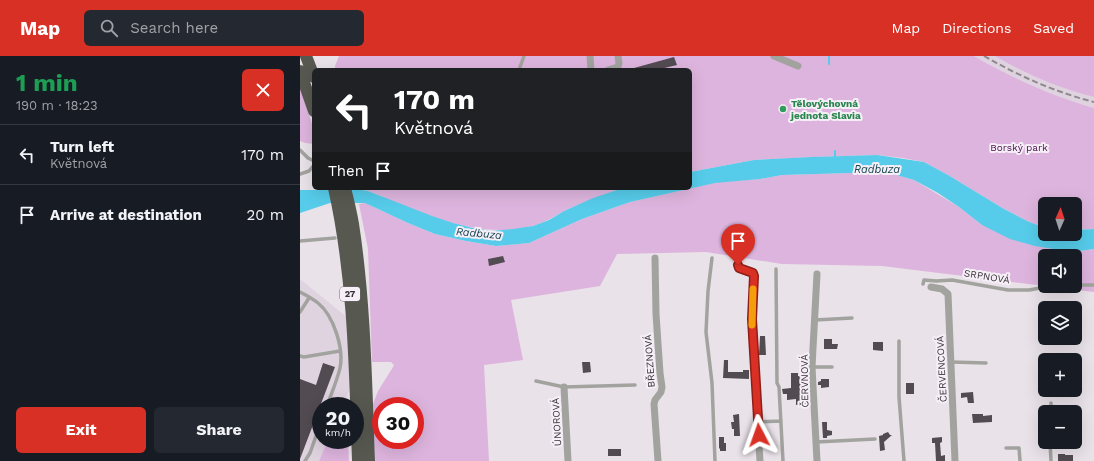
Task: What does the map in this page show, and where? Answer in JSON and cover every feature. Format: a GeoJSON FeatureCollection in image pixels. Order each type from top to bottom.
{"type":"FeatureCollection","features":[{"type":"Feature","properties":{"kind":"highway"},"geometry":{"type":"LineString","coordinates":[[307,58],[312,99]]}},
{"type":"Feature","properties":{"kind":"highway"},"geometry":{"type":"LineString","coordinates":[[300,70],[309,80]]}},
{"type":"Feature","properties":{"kind":"highway","name":"27"},"geometry":{"type":"LineString","coordinates":[[334,190],[342,225],[352,315],[358,461]]}},
{"type":"Feature","properties":{"kind":"highway","name":"27"},"geometry":{"type":"LineString","coordinates":[[345,190],[352,223],[360,281],[366,366],[369,461]]}},
{"type":"Feature","properties":{"kind":"street"},"geometry":{"type":"LineString","coordinates":[[590,56],[591,68]]}},
{"type":"Feature","properties":{"kind":"street"},"geometry":{"type":"LineString","coordinates":[[615,68],[618,67],[618,56]]}},
{"type":"Feature","properties":{"kind":"street"},"geometry":{"type":"LineString","coordinates":[[774,56],[798,66]]}},
{"type":"Feature","properties":{"kind":"street","name":"BŘEZNOVÁ"},"geometry":{"type":"LineString","coordinates":[[655,258],[656,314],[662,387],[661,392],[654,404],[658,461]]}},
{"type":"Feature","properties":{"kind":"street"},"geometry":{"type":"LineString","coordinates":[[738,265],[739,268],[753,273],[754,276],[752,319],[760,461]]}},
{"type":"Feature","properties":{"kind":"street","name":"ČERVNOVÁ"},"geometry":{"type":"LineString","coordinates":[[817,274],[812,367],[817,461]]}},
{"type":"Feature","properties":{"kind":"street","name":"ČERVENCOVÁ"},"geometry":{"type":"LineString","coordinates":[[931,287],[942,289],[948,294],[955,461]]}},
{"type":"Feature","properties":{"kind":"street","name":"ÚNOROVÁ"},"geometry":{"type":"LineString","coordinates":[[564,387],[568,461]]}},
{"type":"Feature","properties":{"kind":"lane"},"geometry":{"type":"LineString","coordinates":[[520,68],[524,56]]}},
{"type":"Feature","properties":{"kind":"lane"},"geometry":{"type":"LineString","coordinates":[[300,150],[312,160]]}},
{"type":"Feature","properties":{"kind":"lane"},"geometry":{"type":"LineString","coordinates":[[300,174],[309,171],[312,167]]}},
{"type":"Feature","properties":{"kind":"lane"},"geometry":{"type":"LineString","coordinates":[[300,241],[335,238]]}},
{"type":"Feature","properties":{"kind":"lane"},"geometry":{"type":"LineString","coordinates":[[712,258],[708,291],[706,332],[712,382],[715,461]]}},
{"type":"Feature","properties":{"kind":"lane"},"geometry":{"type":"LineString","coordinates":[[776,269],[777,383],[779,387],[783,461]]}},
{"type":"Feature","properties":{"kind":"lane","name":"SRPNOVÁ"},"geometry":{"type":"LineString","coordinates":[[923,284],[924,280],[952,280],[1008,290],[1038,288]]}},
{"type":"Feature","properties":{"kind":"lane"},"geometry":{"type":"LineString","coordinates":[[1082,285],[1094,285]]}},
{"type":"Feature","properties":{"kind":"lane"},"geometry":{"type":"LineString","coordinates":[[300,292],[318,304],[337,333],[341,359],[340,368],[330,397]]}},
{"type":"Feature","properties":{"kind":"lane"},"geometry":{"type":"LineString","coordinates":[[300,312],[309,298]]}},
{"type":"Feature","properties":{"kind":"lane"},"geometry":{"type":"LineString","coordinates":[[815,320],[852,318]]}},
{"type":"Feature","properties":{"kind":"lane"},"geometry":{"type":"LineString","coordinates":[[899,341],[899,397],[904,461]]}},
{"type":"Feature","properties":{"kind":"lane"},"geometry":{"type":"LineString","coordinates":[[300,356],[304,357],[340,351]]}},
{"type":"Feature","properties":{"kind":"lane"},"geometry":{"type":"LineString","coordinates":[[951,362],[986,363]]}},
{"type":"Feature","properties":{"kind":"lane"},"geometry":{"type":"LineString","coordinates":[[812,367],[832,367]]}},
{"type":"Feature","properties":{"kind":"lane","name":"ÚNOROVÁ"},"geometry":{"type":"LineString","coordinates":[[536,381],[564,387]]}},
{"type":"Feature","properties":{"kind":"lane"},"geometry":{"type":"LineString","coordinates":[[564,387],[635,385]]}},
{"type":"Feature","properties":{"kind":"lane"},"geometry":{"type":"LineString","coordinates":[[758,422],[781,421]]}},
{"type":"Feature","properties":{"kind":"lane"},"geometry":{"type":"LineString","coordinates":[[816,442],[875,439]]}},
{"type":"Feature","properties":{"kind":"lane"},"geometry":{"type":"LineString","coordinates":[[305,461],[312,447]]}},
{"type":"Feature","properties":{"kind":"lane"},"geometry":{"type":"LineString","coordinates":[[1006,448],[1019,448],[1020,461]]}},
{"type":"Feature","properties":{"kind":"lane"},"geometry":{"type":"LineString","coordinates":[[1050,449],[1051,461]]}},
{"type":"Feature","properties":{"kind":"shaded area"},"geometry":{"type":"Polygon","coordinates":[[[974,56],[995,56],[1064,88],[1094,97],[1094,108],[1060,98],[1020,81],[974,56]]]}},
{"type":"Feature","properties":{"kind":"shaded area"},"geometry":{"type":"Polygon","coordinates":[[[300,279],[348,318],[360,363],[347,397],[312,397],[312,449],[324,449],[319,461],[300,461],[300,279]]]}},
{"type":"Feature","properties":{"kind":"green space","name":"Borský park"},"geometry":{"type":"Polygon","coordinates":[[[339,56],[974,56],[1032,86],[1062,98],[1094,108],[1094,229],[1082,230],[1082,197],[1038,197],[1038,225],[1004,209],[924,162],[903,158],[877,155],[754,160],[692,172],[692,68],[335,68],[339,56]]]}},
{"type":"Feature","properties":{"kind":"green space"},"geometry":{"type":"Polygon","coordinates":[[[995,56],[1094,56],[1094,97],[1043,80],[995,56]]]}},
{"type":"Feature","properties":{"kind":"green space"},"geometry":{"type":"Polygon","coordinates":[[[300,86],[312,124],[312,144],[300,141],[300,86]]]}},
{"type":"Feature","properties":{"kind":"green space"},"geometry":{"type":"Polygon","coordinates":[[[886,172],[914,180],[959,207],[982,225],[1062,249],[1038,249],[1038,285],[882,266],[782,264],[706,252],[617,254],[600,286],[511,300],[523,360],[484,365],[489,461],[375,461],[375,449],[424,449],[424,397],[376,397],[394,365],[391,362],[372,362],[368,249],[359,204],[365,203],[435,234],[496,246],[529,243],[582,219],[630,202],[683,190],[692,190],[692,188],[718,182],[760,179],[782,175],[886,172]]]}},
{"type":"Feature","properties":{"kind":"green space"},"geometry":{"type":"Polygon","coordinates":[[[364,190],[618,190],[573,207],[536,225],[511,230],[490,230],[448,222],[364,190]]]}},
{"type":"Feature","properties":{"kind":"green space"},"geometry":{"type":"Polygon","coordinates":[[[1094,249],[1094,292],[1082,291],[1082,251],[1094,249]]]}},
{"type":"Feature","properties":{"kind":"green space"},"geometry":{"type":"Polygon","coordinates":[[[324,449],[348,449],[349,461],[319,461],[324,449]]]}},
{"type":"Feature","properties":{"kind":"water","name":"Radbuza"},"geometry":{"type":"Polygon","coordinates":[[[877,155],[924,162],[1004,209],[1038,225],[1038,241],[1082,241],[1082,230],[1094,229],[1094,249],[1082,251],[1082,249],[1054,249],[1035,246],[1010,239],[982,225],[938,193],[914,180],[886,172],[782,175],[760,179],[715,183],[692,188],[692,172],[754,160],[877,155]]]}},
{"type":"Feature","properties":{"kind":"water","name":"Radbuza"},"geometry":{"type":"Polygon","coordinates":[[[300,190],[368,191],[453,223],[492,231],[533,226],[549,220],[564,211],[593,198],[617,190],[684,190],[630,202],[582,219],[529,243],[496,246],[435,234],[365,203],[330,203],[300,213],[300,190]]]}},
{"type":"Feature","properties":{"kind":"building"},"geometry":{"type":"Polygon","coordinates":[[[674,57],[677,65],[664,68],[634,68],[674,57]]]}},
{"type":"Feature","properties":{"kind":"building"},"geometry":{"type":"Polygon","coordinates":[[[503,256],[505,262],[489,266],[488,259],[503,256]]]}},
{"type":"Feature","properties":{"kind":"building"},"geometry":{"type":"Polygon","coordinates":[[[760,336],[765,336],[766,355],[759,355],[760,336]]]}},
{"type":"Feature","properties":{"kind":"building"},"geometry":{"type":"Polygon","coordinates":[[[824,339],[832,339],[832,344],[838,344],[837,349],[824,349],[824,339]]]}},
{"type":"Feature","properties":{"kind":"building"},"geometry":{"type":"Polygon","coordinates":[[[873,342],[883,342],[883,351],[873,350],[873,342]]]}},
{"type":"Feature","properties":{"kind":"building"},"geometry":{"type":"Polygon","coordinates":[[[724,360],[728,360],[728,372],[743,372],[743,370],[749,370],[749,379],[723,378],[724,360]]]}},
{"type":"Feature","properties":{"kind":"building"},"geometry":{"type":"Polygon","coordinates":[[[582,362],[590,362],[591,372],[583,373],[582,362]]]}},
{"type":"Feature","properties":{"kind":"building"},"geometry":{"type":"Polygon","coordinates":[[[323,363],[335,367],[324,397],[312,397],[312,427],[300,459],[300,379],[316,385],[323,363]]]}},
{"type":"Feature","properties":{"kind":"building"},"geometry":{"type":"Polygon","coordinates":[[[791,373],[798,373],[798,376],[801,376],[801,385],[807,385],[809,404],[796,405],[796,399],[787,400],[787,394],[783,394],[782,389],[791,388],[791,373]]]}},
{"type":"Feature","properties":{"kind":"building"},"geometry":{"type":"Polygon","coordinates":[[[821,379],[829,379],[829,387],[821,388],[821,385],[818,385],[818,382],[821,381],[821,379]]]}},
{"type":"Feature","properties":{"kind":"building"},"geometry":{"type":"Polygon","coordinates":[[[906,383],[914,383],[914,394],[906,394],[906,383]]]}},
{"type":"Feature","properties":{"kind":"building"},"geometry":{"type":"Polygon","coordinates":[[[973,392],[974,403],[968,403],[967,397],[961,398],[961,393],[973,392]]]}},
{"type":"Feature","properties":{"kind":"building"},"geometry":{"type":"Polygon","coordinates":[[[739,414],[740,436],[734,436],[734,429],[732,429],[731,422],[734,422],[733,415],[739,414]]]}},
{"type":"Feature","properties":{"kind":"building"},"geometry":{"type":"Polygon","coordinates":[[[972,414],[983,414],[983,416],[992,415],[992,422],[973,423],[972,414]]]}},
{"type":"Feature","properties":{"kind":"building"},"geometry":{"type":"Polygon","coordinates":[[[822,422],[827,422],[827,430],[832,431],[832,435],[827,436],[827,438],[823,438],[822,422]]]}},
{"type":"Feature","properties":{"kind":"building"},"geometry":{"type":"Polygon","coordinates":[[[888,432],[892,435],[884,442],[885,450],[880,451],[879,436],[888,432]]]}},
{"type":"Feature","properties":{"kind":"building"},"geometry":{"type":"Polygon","coordinates":[[[719,437],[724,437],[726,451],[720,451],[719,437]]]}},
{"type":"Feature","properties":{"kind":"building"},"geometry":{"type":"Polygon","coordinates":[[[942,437],[942,442],[940,443],[941,456],[945,455],[945,461],[936,461],[935,443],[932,443],[932,438],[942,437]]]}},
{"type":"Feature","properties":{"kind":"building"},"geometry":{"type":"Polygon","coordinates":[[[608,449],[621,449],[621,456],[608,456],[608,449]]]}},
{"type":"Feature","properties":{"kind":"building"},"geometry":{"type":"Polygon","coordinates":[[[1058,454],[1073,455],[1073,461],[1058,461],[1058,454]]]}},
{"type":"Feature","properties":{"kind":"waterway"},"geometry":{"type":"LineString","coordinates":[[829,56],[829,64]]}},
{"type":"Feature","properties":{"kind":"waterway"},"geometry":{"type":"LineString","coordinates":[[835,151],[835,158]]}},
{"type":"Feature","properties":{"kind":"railway"},"geometry":{"type":"LineString","coordinates":[[984,56],[1038,83],[1094,102]]}},
{"type":"Feature","properties":{"kind":"slow traffic"},"geometry":{"type":"LineString","coordinates":[[752,325],[753,289]]}},
{"type":"Feature","properties":{"kind":"place","name":"Tělovýchovná jednota Slavia"},"geometry":{"type":"Point","coordinates":[783,109]}},
{"type":"Feature","properties":{"kind":"route"},"geometry":{"type":"LineString","coordinates":[[738,265],[739,268],[753,273],[754,276],[752,319],[759,435]]}}]}
